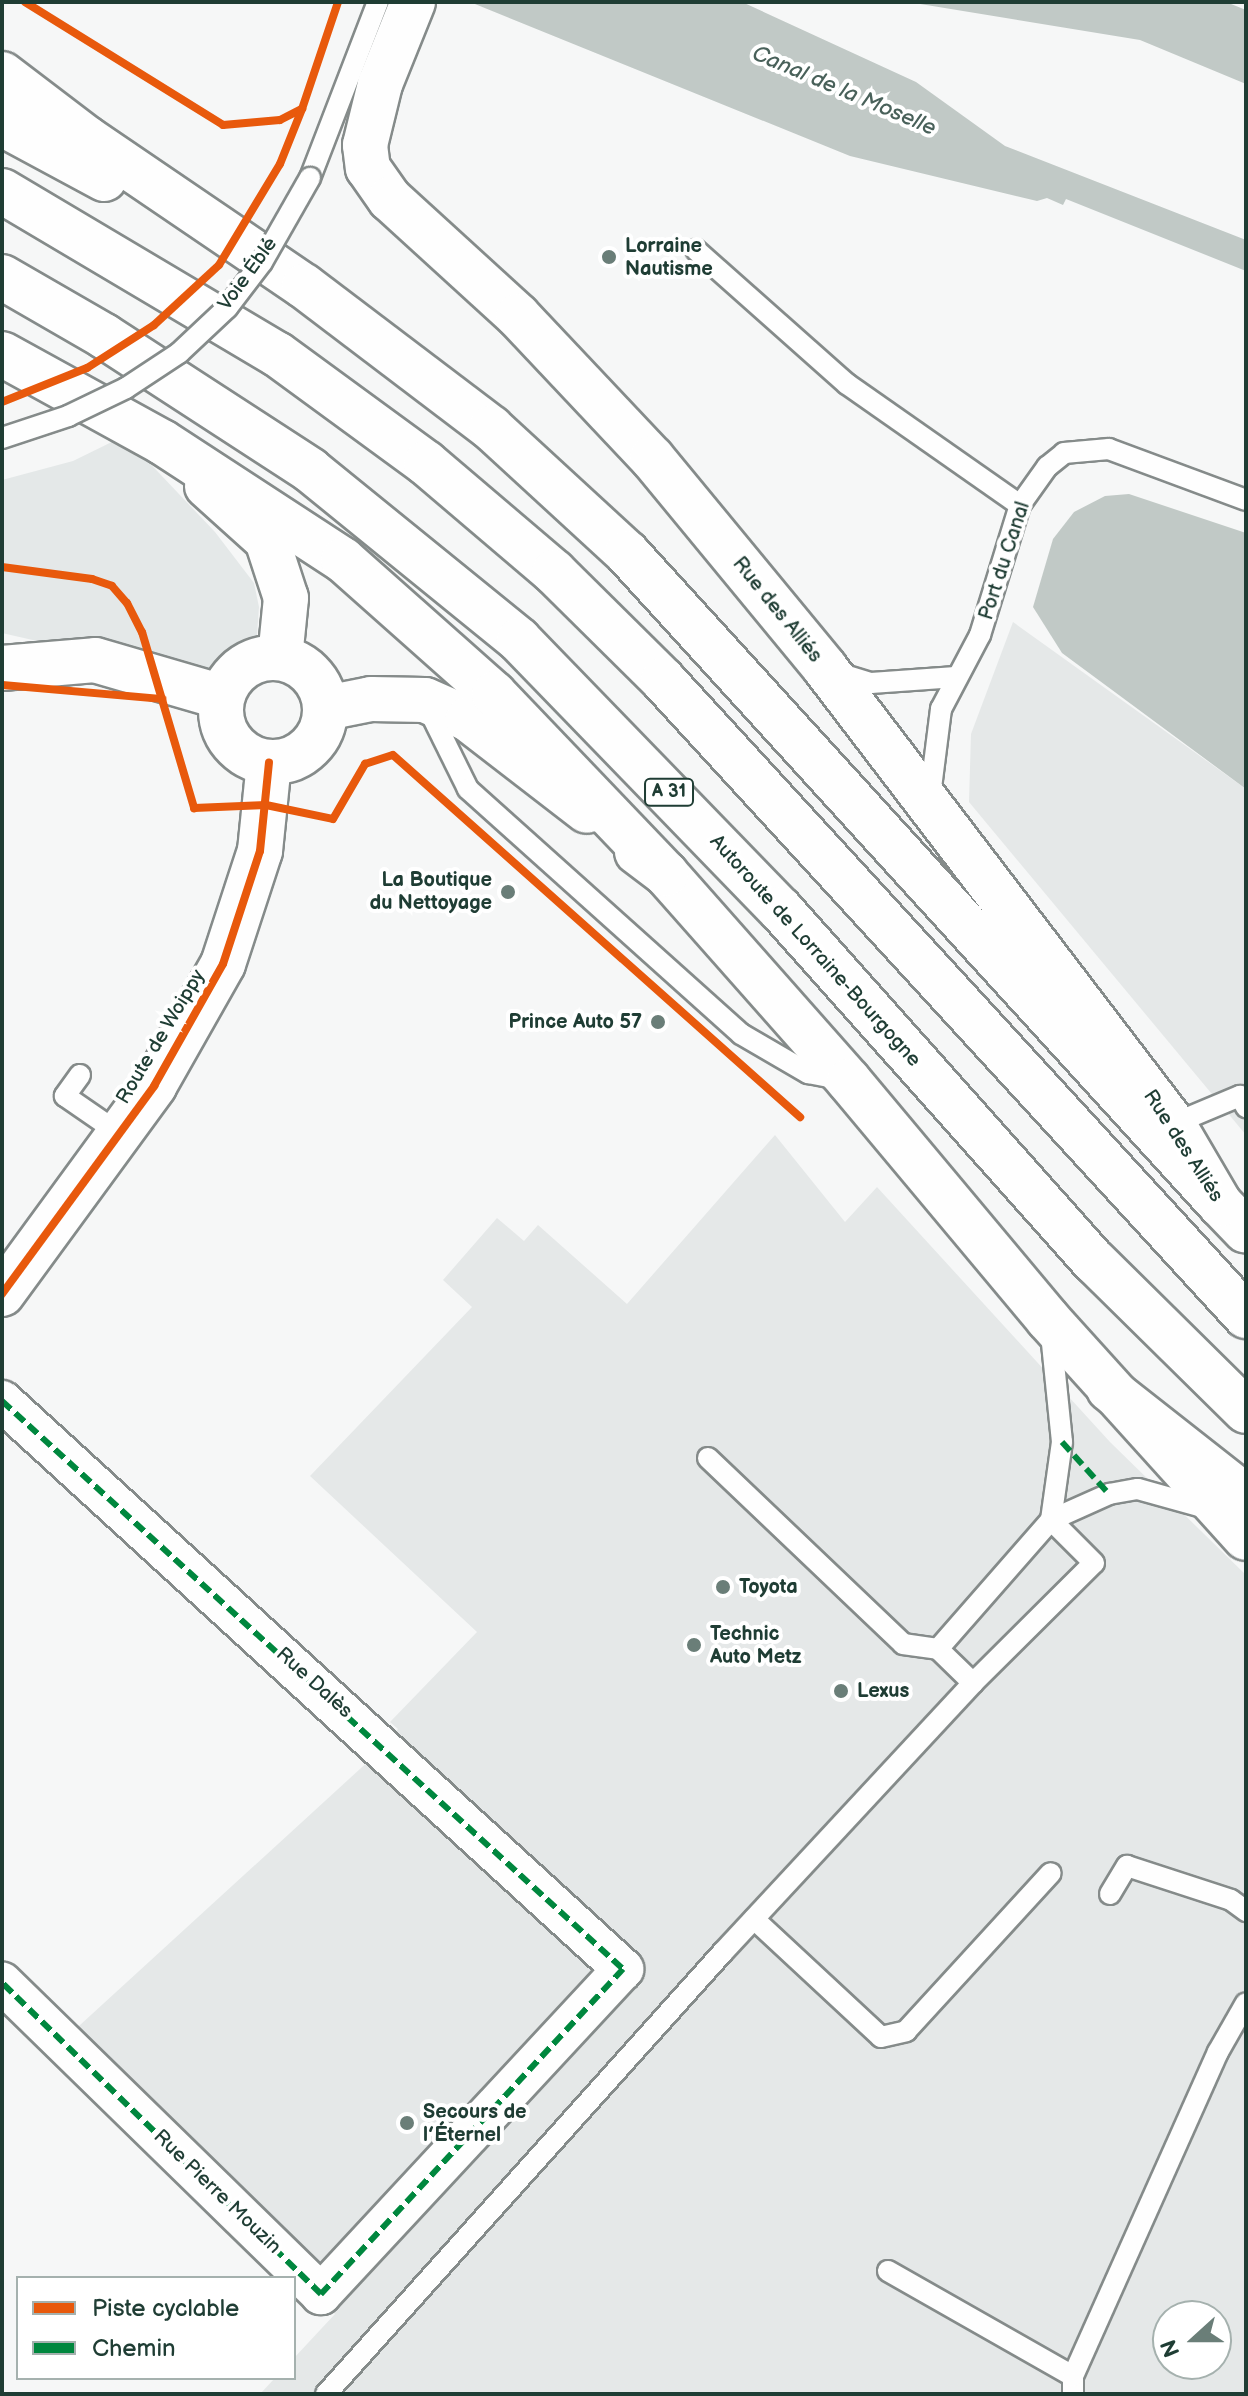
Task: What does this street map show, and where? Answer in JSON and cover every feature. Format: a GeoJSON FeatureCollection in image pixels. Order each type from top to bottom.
{"type":"FeatureCollection","features":[{"type":"Feature","properties":{"kind":"main road","name":"Rue des Alliés"},"geometry":{"type":"LineString","coordinates":[[413,2],[380,84],[365,145],[368,168],[390,199],[518,316],[652,458],[825,668],[1173,1124],[1233,1217]]}},
{"type":"Feature","properties":{"kind":"main road"},"geometry":{"type":"LineString","coordinates":[[2,74],[86,138],[304,286],[491,428],[627,553],[1233,1217]]}},
{"type":"Feature","properties":{"kind":"main road"},"geometry":{"type":"LineString","coordinates":[[2,124],[304,286]]}},
{"type":"Feature","properties":{"kind":"main road"},"geometry":{"type":"LineString","coordinates":[[2,191],[277,354],[426,463],[554,572],[663,680],[1246,1316]]}},
{"type":"Feature","properties":{"kind":"main road","name":"Autoroute de Lorraine-Bourgogne"},"geometry":{"type":"LineString","coordinates":[[2,277],[104,336],[310,470],[519,640],[780,909],[1095,1262],[1246,1411]]}},
{"type":"Feature","properties":{"kind":"main road"},"geometry":{"type":"LineString","coordinates":[[2,354],[162,442],[343,560],[494,694],[666,874],[849,1081],[1109,1389],[1239,1516]]}},
{"type":"Feature","properties":{"kind":"main road"},"geometry":{"type":"LineString","coordinates":[[162,442],[267,540],[286,598],[280,658]]}},
{"type":"Feature","properties":{"kind":"main road"},"geometry":{"type":"LineString","coordinates":[[265,658],[280,658],[294,662],[317,681],[326,708],[309,748],[269,762],[236,747],[226,732],[222,697],[237,671],[265,658]]}},
{"type":"Feature","properties":{"kind":"main road"},"geometry":{"type":"LineString","coordinates":[[2,668],[95,660],[222,697]]}},
{"type":"Feature","properties":{"kind":"main road"},"geometry":{"type":"LineString","coordinates":[[326,708],[371,699],[425,700],[468,719],[666,874]]}},
{"type":"Feature","properties":{"kind":"main road","name":"Route de Woippy"},"geometry":{"type":"LineString","coordinates":[[2,1294],[120,1134],[223,964],[260,851],[269,762]]}},
{"type":"Feature","properties":{"kind":"street","name":"Rue Dalès"},"geometry":{"type":"LineString","coordinates":[[2,1401],[623,1969]]}},
{"type":"Feature","properties":{"kind":"street","name":"Rue Pierre Mouzin"},"geometry":{"type":"LineString","coordinates":[[2,1983],[321,2294],[623,1969]]}},
{"type":"Feature","properties":{"kind":"lane","name":"Voie Éblé"},"geometry":{"type":"LineString","coordinates":[[2,438],[68,416],[126,388],[179,353],[227,308],[262,262],[310,178],[378,2]]}},
{"type":"Feature","properties":{"kind":"lane"},"geometry":{"type":"LineString","coordinates":[[696,250],[847,384],[1020,505]]}},
{"type":"Feature","properties":{"kind":"lane","name":"Port du Canal"},"geometry":{"type":"LineString","coordinates":[[929,805],[934,734],[956,677],[980,635],[1020,505],[1035,480],[1064,453],[1109,449],[1246,500]]}},
{"type":"Feature","properties":{"kind":"lane"},"geometry":{"type":"LineString","coordinates":[[825,668],[871,683],[956,677]]}},
{"type":"Feature","properties":{"kind":"lane"},"geometry":{"type":"LineString","coordinates":[[425,700],[468,789],[741,1034],[808,1073],[849,1081]]}},
{"type":"Feature","properties":{"kind":"lane"},"geometry":{"type":"LineString","coordinates":[[80,1075],[65,1096],[120,1134]]}},
{"type":"Feature","properties":{"kind":"lane"},"geometry":{"type":"LineString","coordinates":[[1173,1124],[1244,1099]]}},
{"type":"Feature","properties":{"kind":"lane"},"geometry":{"type":"LineString","coordinates":[[1048,1319],[1062,1442],[1051,1520]]}},
{"type":"Feature","properties":{"kind":"lane"},"geometry":{"type":"LineString","coordinates":[[708,1458],[903,1644],[938,1649],[973,1683]]}},
{"type":"Feature","properties":{"kind":"lane"},"geometry":{"type":"LineString","coordinates":[[938,1649],[1051,1520],[1109,1494],[1138,1489],[1239,1516]]}},
{"type":"Feature","properties":{"kind":"lane"},"geometry":{"type":"LineString","coordinates":[[326,2394],[754,1919],[973,1683],[1094,1563],[1051,1520]]}},
{"type":"Feature","properties":{"kind":"lane"},"geometry":{"type":"LineString","coordinates":[[1110,1894],[1127,1866],[1231,1900],[1246,1911]]}},
{"type":"Feature","properties":{"kind":"lane"},"geometry":{"type":"LineString","coordinates":[[754,1919],[881,2037],[906,2031],[1051,1873]]}},
{"type":"Feature","properties":{"kind":"lane"},"geometry":{"type":"LineString","coordinates":[[888,2271],[1073,2385],[1218,2052],[1246,2003]]}},
{"type":"Feature","properties":{"kind":"shaded area"},"geometry":{"type":"Polygon","coordinates":[[[124,436],[215,532],[254,583],[259,607],[255,663],[225,670],[202,690],[107,657],[2,633],[2,480],[73,461],[124,436]]]}},
{"type":"Feature","properties":{"kind":"shaded area"},"geometry":{"type":"Polygon","coordinates":[[[1013,622],[1246,789],[1246,1135],[969,802],[971,734],[1013,622]]]}},
{"type":"Feature","properties":{"kind":"shaded area"},"geometry":{"type":"Polygon","coordinates":[[[775,1135],[845,1222],[877,1187],[1110,1442],[1246,1575],[1246,2394],[260,2394],[273,2380],[296,2380],[296,2356],[335,2314],[68,2036],[384,1747],[398,1729],[390,1722],[477,1632],[310,1476],[472,1307],[443,1280],[497,1218],[524,1241],[538,1225],[627,1304],[775,1135]]]}},
{"type":"Feature","properties":{"kind":"water","name":"Canal de la Moselle"},"geometry":{"type":"Polygon","coordinates":[[[470,2],[742,2],[916,82],[1005,146],[1246,240],[1246,271],[1066,199],[1063,205],[1047,198],[1037,201],[850,156],[470,2]]]}},
{"type":"Feature","properties":{"kind":"water"},"geometry":{"type":"Polygon","coordinates":[[[908,2],[1226,2],[1246,10],[1246,84],[1140,40],[908,2]]]}},
{"type":"Feature","properties":{"kind":"water"},"geometry":{"type":"Polygon","coordinates":[[[1129,494],[1246,533],[1246,789],[1062,653],[1033,607],[1053,539],[1074,512],[1105,496],[1129,494]]]}},
{"type":"Feature","properties":{"kind":"marked path"},"geometry":{"type":"LineString","coordinates":[[2,1401],[623,1969],[321,2294],[2,1983]]}},
{"type":"Feature","properties":{"kind":"marked path"},"geometry":{"type":"LineString","coordinates":[[1062,1442],[1109,1494]]}},
{"type":"Feature","properties":{"kind":"cycle path"},"geometry":{"type":"LineString","coordinates":[[25,2],[223,125],[280,120],[302,109],[338,2]]}},
{"type":"Feature","properties":{"kind":"cycle path"},"geometry":{"type":"LineString","coordinates":[[2,402],[87,368],[154,325],[219,265],[280,164],[302,109]]}},
{"type":"Feature","properties":{"kind":"cycle path"},"geometry":{"type":"LineString","coordinates":[[2,567],[92,579],[112,586],[127,603],[142,632],[194,808],[266,805],[333,819],[365,764],[393,755],[800,1117]]}},
{"type":"Feature","properties":{"kind":"cycle path"},"geometry":{"type":"LineString","coordinates":[[2,685],[162,699]]}},
{"type":"Feature","properties":{"kind":"cycle path"},"geometry":{"type":"LineString","coordinates":[[2,1294],[154,1086],[223,964],[260,851],[269,762]]}},
{"type":"Feature","properties":{"kind":"place","name":"Lorraine Nautisme"},"geometry":{"type":"Point","coordinates":[609,257]}},
{"type":"Feature","properties":{"kind":"place","name":"La Boutique du Nettoyage"},"geometry":{"type":"Point","coordinates":[508,892]}},
{"type":"Feature","properties":{"kind":"place","name":"Prince Auto 57"},"geometry":{"type":"Point","coordinates":[658,1022]}},
{"type":"Feature","properties":{"kind":"place","name":"Toyota"},"geometry":{"type":"Point","coordinates":[723,1587]}},
{"type":"Feature","properties":{"kind":"place","name":"Technic Auto Metz"},"geometry":{"type":"Point","coordinates":[694,1645]}},
{"type":"Feature","properties":{"kind":"place","name":"Lexus"},"geometry":{"type":"Point","coordinates":[841,1691]}},
{"type":"Feature","properties":{"kind":"place","name":"Secours de l’Éternel"},"geometry":{"type":"Point","coordinates":[407,2123]}}]}
